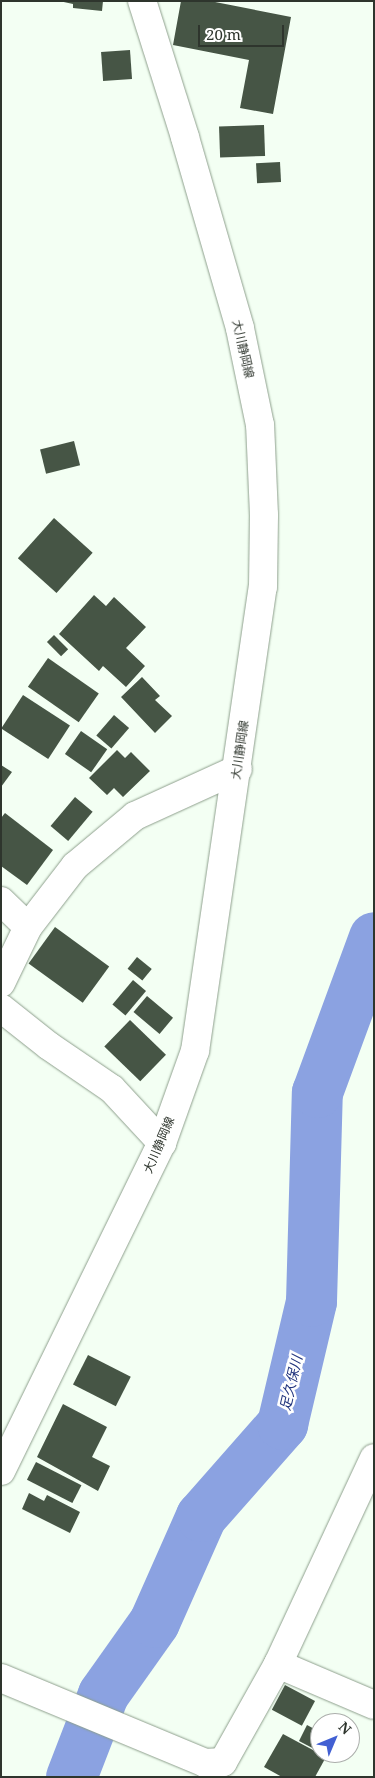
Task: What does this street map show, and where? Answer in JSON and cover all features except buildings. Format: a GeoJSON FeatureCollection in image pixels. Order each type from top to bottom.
{"type":"FeatureCollection","features":[{"type":"Feature","properties":{"kind":"main road","name":"大川静岡線"},"geometry":{"type":"LineString","coordinates":[[1,1471],[162,1143],[195,1051],[238,770],[263,587],[264,514],[260,425],[240,328],[185,137],[142,1]]}},
{"type":"Feature","properties":{"kind":"main road"},"geometry":{"type":"LineString","coordinates":[[1,983],[28,928],[75,866],[135,816],[238,770]]}},
{"type":"Feature","properties":{"kind":"main road"},"geometry":{"type":"LineString","coordinates":[[1,901],[28,928]]}},
{"type":"Feature","properties":{"kind":"main road"},"geometry":{"type":"LineString","coordinates":[[1,1008],[49,1046],[112,1089],[162,1143]]}},
{"type":"Feature","properties":{"kind":"main road"},"geometry":{"type":"LineString","coordinates":[[1,1678],[205,1763],[223,1762],[278,1664],[374,1458]]}},
{"type":"Feature","properties":{"kind":"main road"},"geometry":{"type":"LineString","coordinates":[[278,1664],[374,1705]]}},
{"type":"Feature","properties":{"kind":"waterway","name":"足久保川"},"geometry":{"type":"LineString","coordinates":[[71,1777],[103,1694],[154,1622],[201,1516],[282,1424],[311,1301],[317,1092],[374,937]]}}]}
